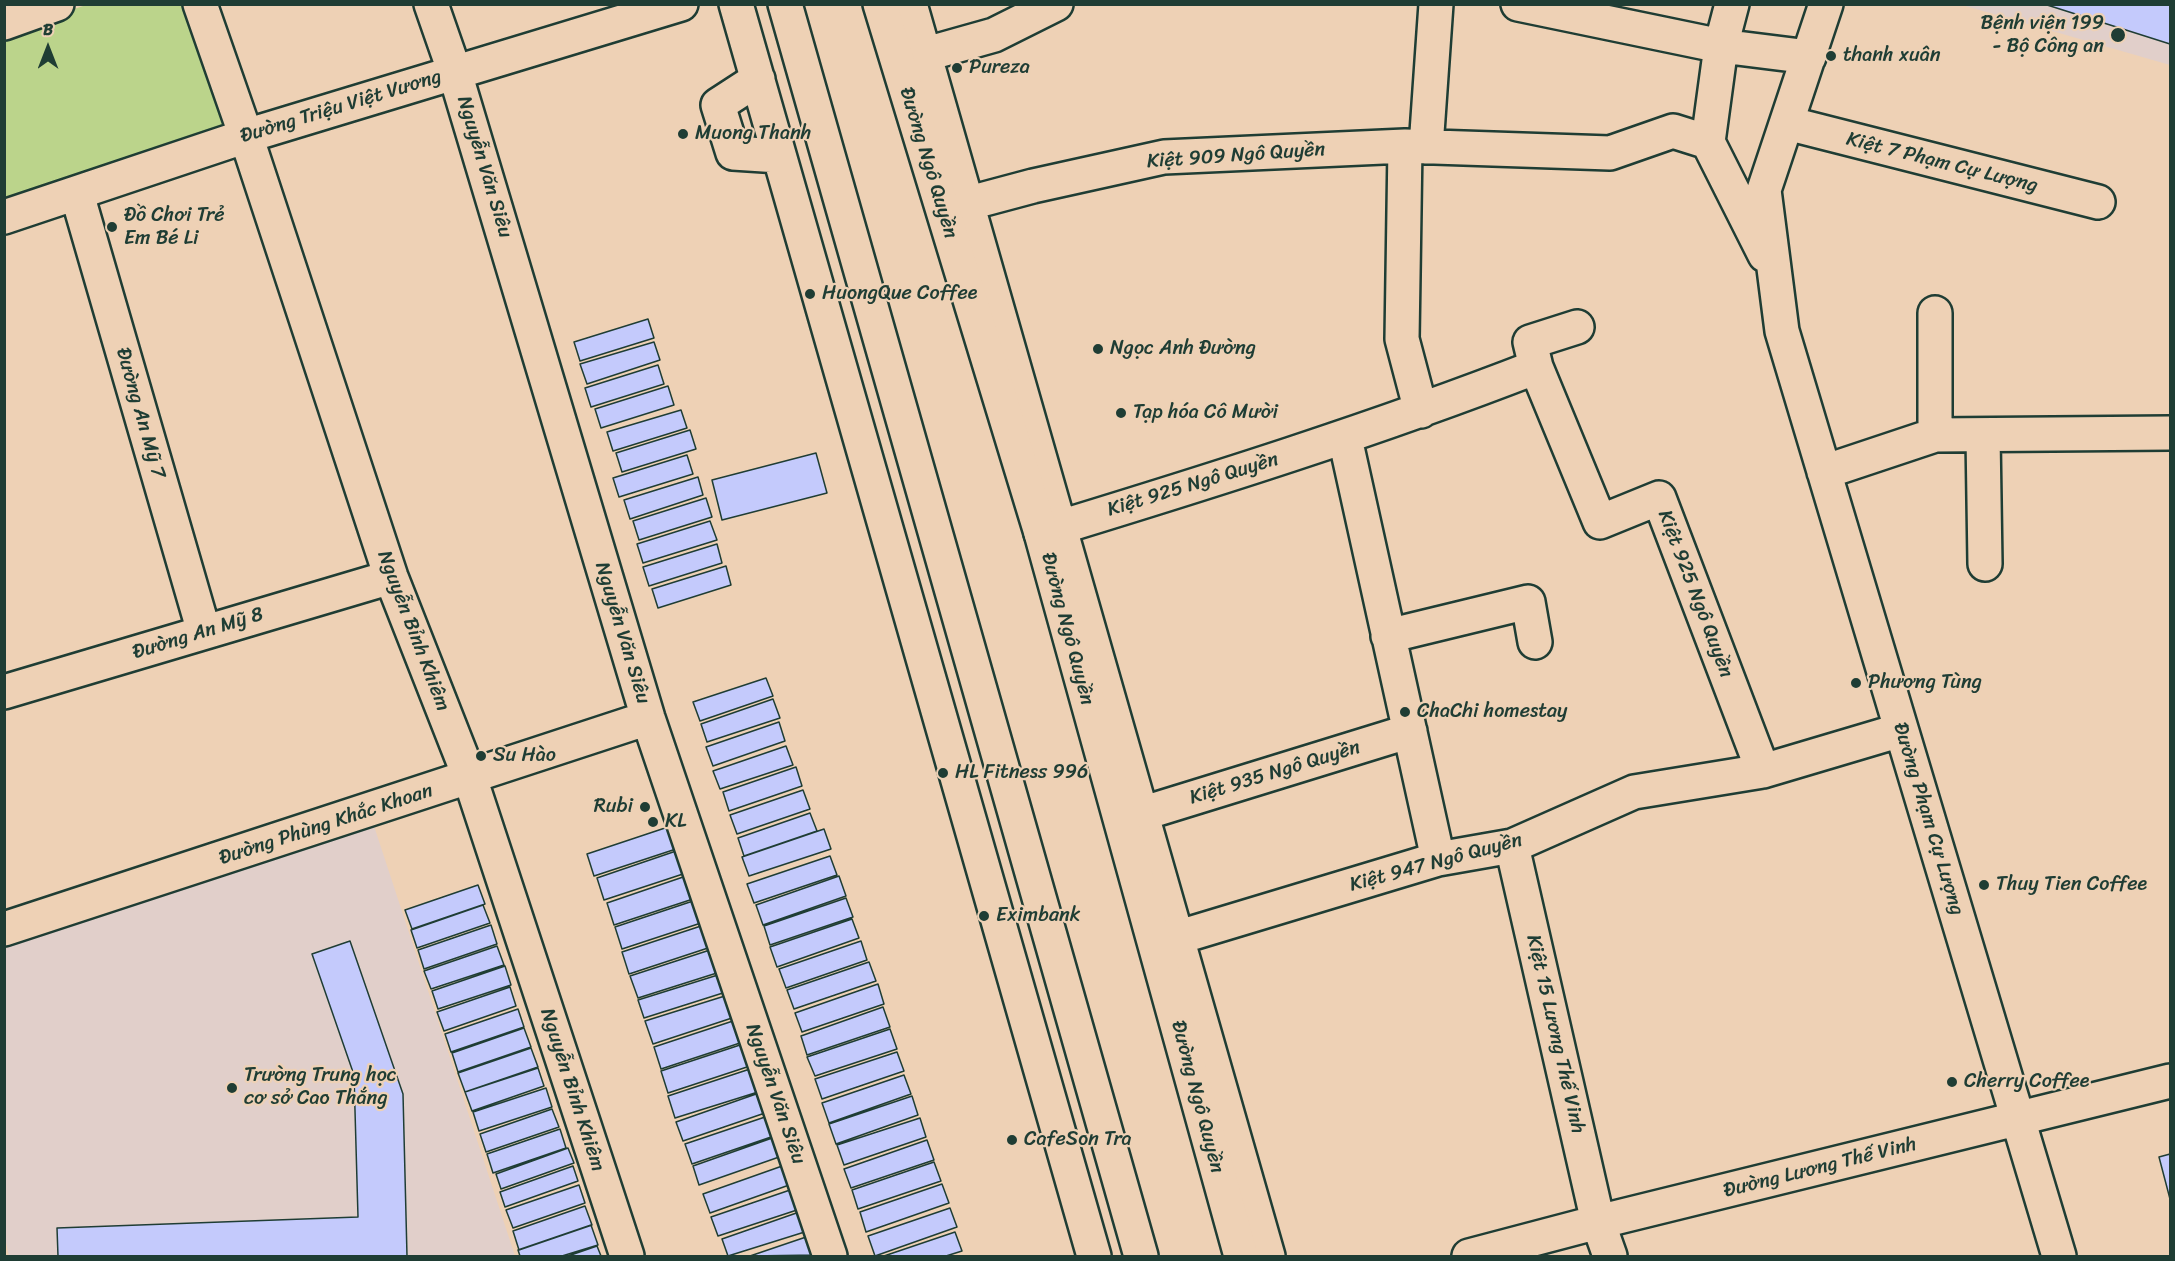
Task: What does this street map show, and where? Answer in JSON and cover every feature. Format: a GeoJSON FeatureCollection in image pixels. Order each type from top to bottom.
{"type":"FeatureCollection","features":[{"type":"Feature","properties":{"kind":"main road"},"geometry":{"type":"LineString","coordinates":[[4,23],[57,4]]}},
{"type":"Feature","properties":{"kind":"main road","name":"Nguyễn Bỉnh Khiêm"},"geometry":{"type":"LineString","coordinates":[[200,4],[246,136],[391,577],[470,778],[627,1257]]}},
{"type":"Feature","properties":{"kind":"main road","name":"Nguyễn Văn Siêu"},"geometry":{"type":"LineString","coordinates":[[431,4],[455,73],[648,718],[830,1257]]}},
{"type":"Feature","properties":{"kind":"main road","name":"Đường Triệu Việt Vương"},"geometry":{"type":"LineString","coordinates":[[4,217],[246,136],[681,4]]}},
{"type":"Feature","properties":{"kind":"main road"},"geometry":{"type":"LineString","coordinates":[[736,4],[1094,1257]]}},
{"type":"Feature","properties":{"kind":"main road"},"geometry":{"type":"LineString","coordinates":[[785,4],[1141,1257]]}},
{"type":"Feature","properties":{"kind":"main road","name":"Đường Ngô Quyền"},"geometry":{"type":"LineString","coordinates":[[880,4],[911,58],[1050,530],[1141,814],[1268,1257]]}},
{"type":"Feature","properties":{"kind":"main road","name":"Đường Ngô Quyền"},"geometry":{"type":"LineString","coordinates":[[910,4],[911,58]]}},
{"type":"Feature","properties":{"kind":"main road"},"geometry":{"type":"LineString","coordinates":[[911,58],[994,35],[1056,4]]}},
{"type":"Feature","properties":{"kind":"main road"},"geometry":{"type":"LineString","coordinates":[[1421,411],[1402,339],[1415,147],[1436,4]]}},
{"type":"Feature","properties":{"kind":"main road"},"geometry":{"type":"LineString","coordinates":[[1518,4],[1721,45],[1809,57]]}},
{"type":"Feature","properties":{"kind":"main road"},"geometry":{"type":"LineString","coordinates":[[1708,142],[1721,45],[1732,4]]}},
{"type":"Feature","properties":{"kind":"main road","name":"Đường Phạm Cự Lượng"},"geometry":{"type":"LineString","coordinates":[[1826,4],[1764,190],[1782,331],[2059,1257]]}},
{"type":"Feature","properties":{"kind":"main road"},"geometry":{"type":"LineString","coordinates":[[758,79],[718,105],[733,153],[779,156]]}},
{"type":"Feature","properties":{"kind":"main road","name":"Kiệt 7 Phạm Cự Lượng"},"geometry":{"type":"LineString","coordinates":[[1787,123],[2097,202]]}},
{"type":"Feature","properties":{"kind":"main road","name":"Kiệt 909 Ngô Quyền"},"geometry":{"type":"LineString","coordinates":[[955,207],[1033,186],[1164,157],[1415,147],[1610,153],[1673,131],[1708,142]]}},
{"type":"Feature","properties":{"kind":"main road","name":"Đường Phạm Cự Lượng"},"geometry":{"type":"LineString","coordinates":[[1708,142],[1775,276]]}},
{"type":"Feature","properties":{"kind":"main road","name":"Đường An Mỹ 7"},"geometry":{"type":"LineString","coordinates":[[77,194],[204,632]]}},
{"type":"Feature","properties":{"kind":"main road"},"geometry":{"type":"LineString","coordinates":[[1935,313],[1935,435]]}},
{"type":"Feature","properties":{"kind":"main road","name":"Kiệt 925 Ngô Quyền"},"geometry":{"type":"LineString","coordinates":[[1577,327],[1530,342],[1536,367],[1600,522],[1659,498],[1763,771]]}},
{"type":"Feature","properties":{"kind":"main road","name":"Kiệt 925 Ngô Quyền"},"geometry":{"type":"LineString","coordinates":[[1050,530],[1345,438],[1536,367]]}},
{"type":"Feature","properties":{"kind":"main road"},"geometry":{"type":"LineString","coordinates":[[1824,472],[1935,435],[2170,433]]}},
{"type":"Feature","properties":{"kind":"main road"},"geometry":{"type":"LineString","coordinates":[[1983,436],[1985,564]]}},
{"type":"Feature","properties":{"kind":"main road"},"geometry":{"type":"LineString","coordinates":[[1345,438],[1438,859]]}},
{"type":"Feature","properties":{"kind":"main road","name":"Đường Ngô Quyền"},"geometry":{"type":"LineString","coordinates":[[1050,530],[1241,1257]]}},
{"type":"Feature","properties":{"kind":"main road","name":"Đường An Mỹ 8"},"geometry":{"type":"LineString","coordinates":[[4,692],[391,577]]}},
{"type":"Feature","properties":{"kind":"main road"},"geometry":{"type":"LineString","coordinates":[[1388,636],[1528,602],[1535,642]]}},
{"type":"Feature","properties":{"kind":"main road","name":"Đường Phùng Khắc Khoan"},"geometry":{"type":"LineString","coordinates":[[4,929],[648,718]]}},
{"type":"Feature","properties":{"kind":"main road","name":"Kiệt 947 Ngô Quyền"},"geometry":{"type":"LineString","coordinates":[[1176,938],[1438,859],[1512,846],[1634,792],[1763,771],[1901,730]]}},
{"type":"Feature","properties":{"kind":"main road","name":"Kiệt 935 Ngô Quyền"},"geometry":{"type":"LineString","coordinates":[[1141,814],[1410,731]]}},
{"type":"Feature","properties":{"kind":"main road","name":"Kiệt 15 Lương Thế Vinh"},"geometry":{"type":"LineString","coordinates":[[1512,846],[1598,1222],[1610,1257]]}},
{"type":"Feature","properties":{"kind":"main road","name":"Đường Lương Thế Vinh"},"geometry":{"type":"LineString","coordinates":[[1469,1257],[1598,1222],[2170,1081]]}},
{"type":"Feature","properties":{"kind":"shaded area","name":"Bệnh viện 199 - Bộ Công an"},"geometry":{"type":"Polygon","coordinates":[[[1962,5],[2170,5],[2170,65],[1962,5]]]}},
{"type":"Feature","properties":{"kind":"shaded area","name":"Trường Trung học cơ sở Cao Thắng"},"geometry":{"type":"Polygon","coordinates":[[[374,826],[515,1256],[9,1256],[4,1233],[4,944],[374,826]]]}},
{"type":"Feature","properties":{"kind":"green space"},"geometry":{"type":"Polygon","coordinates":[[[86,5],[185,5],[231,125],[5,200],[4,33],[86,5]]]}},
{"type":"Feature","properties":{"kind":"building"},"geometry":{"type":"Polygon","coordinates":[[[2044,4],[2170,4],[2170,44],[2044,4]]]}},
{"type":"Feature","properties":{"kind":"building"},"geometry":{"type":"Polygon","coordinates":[[[648,319],[654,338],[580,361],[574,342],[648,319]]]}},
{"type":"Feature","properties":{"kind":"building"},"geometry":{"type":"Polygon","coordinates":[[[654,342],[660,360],[587,384],[580,364],[654,342]]]}},
{"type":"Feature","properties":{"kind":"building"},"geometry":{"type":"Polygon","coordinates":[[[658,365],[664,384],[591,407],[585,388],[658,365]]]}},
{"type":"Feature","properties":{"kind":"building"},"geometry":{"type":"Polygon","coordinates":[[[668,386],[674,405],[601,428],[595,409],[668,386]]]}},
{"type":"Feature","properties":{"kind":"building"},"geometry":{"type":"Polygon","coordinates":[[[681,410],[687,428],[613,451],[607,432],[681,410]]]}},
{"type":"Feature","properties":{"kind":"building"},"geometry":{"type":"Polygon","coordinates":[[[690,430],[696,449],[622,472],[616,453],[690,430]]]}},
{"type":"Feature","properties":{"kind":"building"},"geometry":{"type":"Polygon","coordinates":[[[816,453],[827,493],[722,520],[712,480],[816,453]]]}},
{"type":"Feature","properties":{"kind":"building"},"geometry":{"type":"Polygon","coordinates":[[[687,455],[693,474],[619,497],[613,478],[687,455]]]}},
{"type":"Feature","properties":{"kind":"building"},"geometry":{"type":"Polygon","coordinates":[[[698,477],[703,495],[630,519],[624,500],[698,477]]]}},
{"type":"Feature","properties":{"kind":"building"},"geometry":{"type":"Polygon","coordinates":[[[706,498],[712,517],[639,540],[633,521],[706,498]]]}},
{"type":"Feature","properties":{"kind":"building"},"geometry":{"type":"Polygon","coordinates":[[[710,521],[717,540],[643,563],[637,544],[710,521]]]}},
{"type":"Feature","properties":{"kind":"building"},"geometry":{"type":"Polygon","coordinates":[[[717,544],[722,563],[649,586],[643,567],[717,544]]]}},
{"type":"Feature","properties":{"kind":"building"},"geometry":{"type":"Polygon","coordinates":[[[726,566],[731,585],[658,608],[652,589],[726,566]]]}},
{"type":"Feature","properties":{"kind":"building"},"geometry":{"type":"Polygon","coordinates":[[[766,678],[773,696],[700,721],[693,702],[766,678]]]}},
{"type":"Feature","properties":{"kind":"building"},"geometry":{"type":"Polygon","coordinates":[[[773,699],[780,718],[707,742],[701,724],[773,699]]]}},
{"type":"Feature","properties":{"kind":"building"},"geometry":{"type":"Polygon","coordinates":[[[779,722],[785,741],[713,766],[706,747],[779,722]]]}},
{"type":"Feature","properties":{"kind":"building"},"geometry":{"type":"Polygon","coordinates":[[[786,746],[793,765],[720,789],[713,771],[786,746]]]}},
{"type":"Feature","properties":{"kind":"building"},"geometry":{"type":"Polygon","coordinates":[[[796,767],[802,786],[729,811],[723,792],[796,767]]]}},
{"type":"Feature","properties":{"kind":"building"},"geometry":{"type":"Polygon","coordinates":[[[803,790],[810,809],[737,834],[730,815],[803,790]]]}},
{"type":"Feature","properties":{"kind":"building"},"geometry":{"type":"Polygon","coordinates":[[[810,813],[817,831],[744,856],[738,838],[810,813]]]}},
{"type":"Feature","properties":{"kind":"building"},"geometry":{"type":"Polygon","coordinates":[[[668,827],[676,849],[594,876],[587,854],[668,827]]]}},
{"type":"Feature","properties":{"kind":"building"},"geometry":{"type":"Polygon","coordinates":[[[824,829],[831,849],[749,876],[742,857],[824,829]]]}},
{"type":"Feature","properties":{"kind":"building"},"geometry":{"type":"Polygon","coordinates":[[[679,850],[686,873],[604,900],[597,878],[679,850]]]}},
{"type":"Feature","properties":{"kind":"building"},"geometry":{"type":"Polygon","coordinates":[[[830,856],[837,875],[754,903],[747,884],[830,856]]]}},
{"type":"Feature","properties":{"kind":"building"},"geometry":{"type":"Polygon","coordinates":[[[689,875],[696,898],[614,925],[607,903],[689,875]]]}},
{"type":"Feature","properties":{"kind":"building"},"geometry":{"type":"Polygon","coordinates":[[[839,876],[846,896],[763,925],[756,905],[839,876]]]}},
{"type":"Feature","properties":{"kind":"building"},"geometry":{"type":"Polygon","coordinates":[[[478,885],[485,904],[412,929],[405,910],[478,885]]]}},
{"type":"Feature","properties":{"kind":"building"},"geometry":{"type":"Polygon","coordinates":[[[846,898],[853,917],[770,945],[764,926],[846,898]]]}},
{"type":"Feature","properties":{"kind":"building"},"geometry":{"type":"Polygon","coordinates":[[[696,900],[704,922],[622,949],[615,927],[696,900]]]}},
{"type":"Feature","properties":{"kind":"building"},"geometry":{"type":"Polygon","coordinates":[[[483,905],[490,923],[417,948],[411,930],[483,905]]]}},
{"type":"Feature","properties":{"kind":"building"},"geometry":{"type":"Polygon","coordinates":[[[852,919],[859,938],[777,967],[770,947],[852,919]]]}},
{"type":"Feature","properties":{"kind":"building"},"geometry":{"type":"Polygon","coordinates":[[[491,925],[497,944],[424,969],[418,950],[491,925]]]}},
{"type":"Feature","properties":{"kind":"building"},"geometry":{"type":"Polygon","coordinates":[[[704,925],[711,947],[629,974],[622,952],[704,925]]]}},
{"type":"Feature","properties":{"kind":"building"},"geometry":{"type":"Polygon","coordinates":[[[350,941],[403,1094],[407,1256],[58,1256],[57,1228],[358,1217],[354,1075],[312,954],[350,941]]]}},
{"type":"Feature","properties":{"kind":"building"},"geometry":{"type":"Polygon","coordinates":[[[861,941],[867,960],[786,988],[779,969],[861,941]]]}},
{"type":"Feature","properties":{"kind":"building"},"geometry":{"type":"Polygon","coordinates":[[[497,946],[504,965],[431,989],[424,971],[497,946]]]}},
{"type":"Feature","properties":{"kind":"building"},"geometry":{"type":"Polygon","coordinates":[[[713,949],[720,972],[638,998],[630,976],[713,949]]]}},
{"type":"Feature","properties":{"kind":"building"},"geometry":{"type":"Polygon","coordinates":[[[869,962],[876,981],[794,1009],[787,990],[869,962]]]}},
{"type":"Feature","properties":{"kind":"building"},"geometry":{"type":"Polygon","coordinates":[[[505,966],[511,985],[438,1009],[432,991],[505,966]]]}},
{"type":"Feature","properties":{"kind":"building"},"geometry":{"type":"Polygon","coordinates":[[[721,974],[726,992],[644,1018],[638,1000],[721,974]]]}},
{"type":"Feature","properties":{"kind":"building"},"geometry":{"type":"Polygon","coordinates":[[[878,984],[884,1004],[802,1032],[795,1013],[878,984]]]}},
{"type":"Feature","properties":{"kind":"building"},"geometry":{"type":"Polygon","coordinates":[[[510,987],[516,1006],[444,1031],[437,1012],[510,987]]]}},
{"type":"Feature","properties":{"kind":"building"},"geometry":{"type":"Polygon","coordinates":[[[728,995],[735,1017],[653,1044],[645,1021],[728,995]]]}},
{"type":"Feature","properties":{"kind":"building"},"geometry":{"type":"Polygon","coordinates":[[[883,1007],[890,1027],[807,1055],[801,1036],[883,1007]]]}},
{"type":"Feature","properties":{"kind":"building"},"geometry":{"type":"Polygon","coordinates":[[[518,1009],[524,1027],[451,1052],[445,1034],[518,1009]]]}},
{"type":"Feature","properties":{"kind":"building"},"geometry":{"type":"Polygon","coordinates":[[[736,1020],[743,1042],[661,1069],[654,1047],[736,1020]]]}},
{"type":"Feature","properties":{"kind":"building"},"geometry":{"type":"Polygon","coordinates":[[[524,1028],[531,1047],[458,1072],[452,1053],[524,1028]]]}},
{"type":"Feature","properties":{"kind":"building"},"geometry":{"type":"Polygon","coordinates":[[[890,1029],[897,1049],[815,1076],[807,1057],[890,1029]]]}},
{"type":"Feature","properties":{"kind":"building"},"geometry":{"type":"Polygon","coordinates":[[[743,1044],[750,1066],[668,1093],[661,1071],[743,1044]]]}},
{"type":"Feature","properties":{"kind":"building"},"geometry":{"type":"Polygon","coordinates":[[[531,1048],[538,1067],[465,1092],[458,1073],[531,1048]]]}},
{"type":"Feature","properties":{"kind":"building"},"geometry":{"type":"Polygon","coordinates":[[[897,1052],[904,1071],[822,1099],[815,1079],[897,1052]]]}},
{"type":"Feature","properties":{"kind":"building"},"geometry":{"type":"Polygon","coordinates":[[[538,1068],[544,1086],[472,1111],[465,1092],[538,1068]]]}},
{"type":"Feature","properties":{"kind":"building"},"geometry":{"type":"Polygon","coordinates":[[[750,1069],[758,1092],[675,1118],[668,1096],[750,1069]]]}},
{"type":"Feature","properties":{"kind":"building"},"geometry":{"type":"Polygon","coordinates":[[[904,1075],[911,1094],[829,1123],[822,1103],[904,1075]]]}},
{"type":"Feature","properties":{"kind":"building"},"geometry":{"type":"Polygon","coordinates":[[[546,1088],[552,1107],[479,1131],[473,1112],[546,1088]]]}},
{"type":"Feature","properties":{"kind":"building"},"geometry":{"type":"Polygon","coordinates":[[[759,1093],[765,1113],[683,1141],[676,1122],[759,1093]]]}},
{"type":"Feature","properties":{"kind":"building"},"geometry":{"type":"Polygon","coordinates":[[[912,1096],[918,1115],[836,1144],[829,1124],[912,1096]]]}},
{"type":"Feature","properties":{"kind":"building"},"geometry":{"type":"Polygon","coordinates":[[[552,1109],[559,1127],[486,1152],[480,1134],[552,1109]]]}},
{"type":"Feature","properties":{"kind":"building"},"geometry":{"type":"Polygon","coordinates":[[[768,1116],[774,1136],[692,1164],[685,1144],[768,1116]]]}},
{"type":"Feature","properties":{"kind":"building"},"geometry":{"type":"Polygon","coordinates":[[[920,1118],[926,1137],[844,1165],[837,1145],[920,1118]]]}},
{"type":"Feature","properties":{"kind":"building"},"geometry":{"type":"Polygon","coordinates":[[[560,1129],[566,1148],[493,1173],[487,1154],[560,1129]]]}},
{"type":"Feature","properties":{"kind":"building"},"geometry":{"type":"Polygon","coordinates":[[[775,1137],[782,1156],[699,1185],[693,1166],[775,1137]]]}},
{"type":"Feature","properties":{"kind":"building"},"geometry":{"type":"Polygon","coordinates":[[[927,1140],[934,1160],[851,1188],[844,1169],[927,1140]]]}},
{"type":"Feature","properties":{"kind":"building"},"geometry":{"type":"Polygon","coordinates":[[[568,1148],[574,1163],[501,1189],[496,1174],[568,1148]]]}},
{"type":"Feature","properties":{"kind":"building"},"geometry":{"type":"Polygon","coordinates":[[[2170,1154],[2170,1199],[2159,1157],[2170,1154]]]}},
{"type":"Feature","properties":{"kind":"building"},"geometry":{"type":"Polygon","coordinates":[[[934,1162],[941,1181],[858,1209],[852,1190],[934,1162]]]}},
{"type":"Feature","properties":{"kind":"building"},"geometry":{"type":"Polygon","coordinates":[[[785,1165],[792,1184],[710,1213],[703,1194],[785,1165]]]}},
{"type":"Feature","properties":{"kind":"building"},"geometry":{"type":"Polygon","coordinates":[[[573,1166],[578,1181],[505,1207],[500,1192],[573,1166]]]}},
{"type":"Feature","properties":{"kind":"building"},"geometry":{"type":"Polygon","coordinates":[[[942,1184],[949,1203],[866,1232],[860,1212],[942,1184]]]}},
{"type":"Feature","properties":{"kind":"building"},"geometry":{"type":"Polygon","coordinates":[[[579,1185],[585,1203],[513,1228],[506,1210],[579,1185]]]}},
{"type":"Feature","properties":{"kind":"building"},"geometry":{"type":"Polygon","coordinates":[[[793,1189],[800,1209],[718,1236],[711,1217],[793,1189]]]}},
{"type":"Feature","properties":{"kind":"building"},"geometry":{"type":"Polygon","coordinates":[[[585,1206],[592,1225],[519,1250],[513,1231],[585,1206]]]}},
{"type":"Feature","properties":{"kind":"building"},"geometry":{"type":"Polygon","coordinates":[[[950,1208],[957,1227],[875,1256],[868,1236],[950,1208]]]}},
{"type":"Feature","properties":{"kind":"building"},"geometry":{"type":"Polygon","coordinates":[[[805,1210],[811,1230],[728,1256],[722,1239],[805,1210]]]}},
{"type":"Feature","properties":{"kind":"building"},"geometry":{"type":"Polygon","coordinates":[[[591,1225],[598,1245],[562,1256],[520,1256],[518,1250],[591,1225]]]}},
{"type":"Feature","properties":{"kind":"building"},"geometry":{"type":"Polygon","coordinates":[[[955,1232],[962,1251],[946,1256],[884,1256],[955,1232]]]}},
{"type":"Feature","properties":{"kind":"building"},"geometry":{"type":"Polygon","coordinates":[[[809,1236],[816,1255],[750,1256],[809,1236]]]}},
{"type":"Feature","properties":{"kind":"building"},"geometry":{"type":"Polygon","coordinates":[[[597,1246],[601,1256],[568,1256],[597,1246]]]}},
{"type":"Feature","properties":{"kind":"place","name":"Bệnh viện 199 - Bộ Công an"},"geometry":{"type":"Point","coordinates":[2118,35]}},
{"type":"Feature","properties":{"kind":"place","name":"thanh xuân"},"geometry":{"type":"Point","coordinates":[1831,56]}},
{"type":"Feature","properties":{"kind":"place","name":"Pureza"},"geometry":{"type":"Point","coordinates":[957,68]}},
{"type":"Feature","properties":{"kind":"place","name":"Muong Thanh"},"geometry":{"type":"Point","coordinates":[683,134]}},
{"type":"Feature","properties":{"kind":"place","name":"Đồ Chơi Trẻ Em Bé Li"},"geometry":{"type":"Point","coordinates":[112,227]}},
{"type":"Feature","properties":{"kind":"place","name":"HuongQue Coffee"},"geometry":{"type":"Point","coordinates":[810,294]}},
{"type":"Feature","properties":{"kind":"place","name":"Ngọc Anh Đường"},"geometry":{"type":"Point","coordinates":[1098,349]}},
{"type":"Feature","properties":{"kind":"place","name":"Tạp hóa Cô Mười"},"geometry":{"type":"Point","coordinates":[1121,413]}},
{"type":"Feature","properties":{"kind":"place","name":"Phương Tùng"},"geometry":{"type":"Point","coordinates":[1856,683]}},
{"type":"Feature","properties":{"kind":"place","name":"ChaChi homestay"},"geometry":{"type":"Point","coordinates":[1405,712]}},
{"type":"Feature","properties":{"kind":"place","name":"Su Hào"},"geometry":{"type":"Point","coordinates":[481,756]}},
{"type":"Feature","properties":{"kind":"place","name":"HL Fitness 996"},"geometry":{"type":"Point","coordinates":[943,773]}},
{"type":"Feature","properties":{"kind":"place","name":"Rubi"},"geometry":{"type":"Point","coordinates":[645,807]}},
{"type":"Feature","properties":{"kind":"place","name":"KL"},"geometry":{"type":"Point","coordinates":[653,822]}},
{"type":"Feature","properties":{"kind":"place","name":"Thuy Tien Coffee"},"geometry":{"type":"Point","coordinates":[1984,885]}},
{"type":"Feature","properties":{"kind":"place","name":"Eximbank"},"geometry":{"type":"Point","coordinates":[984,916]}},
{"type":"Feature","properties":{"kind":"place","name":"Cherry Coffee"},"geometry":{"type":"Point","coordinates":[1952,1082]}},
{"type":"Feature","properties":{"kind":"place","name":"Trường Trung học cơ sở Cao Thắng"},"geometry":{"type":"Point","coordinates":[232,1088]}},
{"type":"Feature","properties":{"kind":"place","name":"CafeSon Tra"},"geometry":{"type":"Point","coordinates":[1012,1140]}}]}
